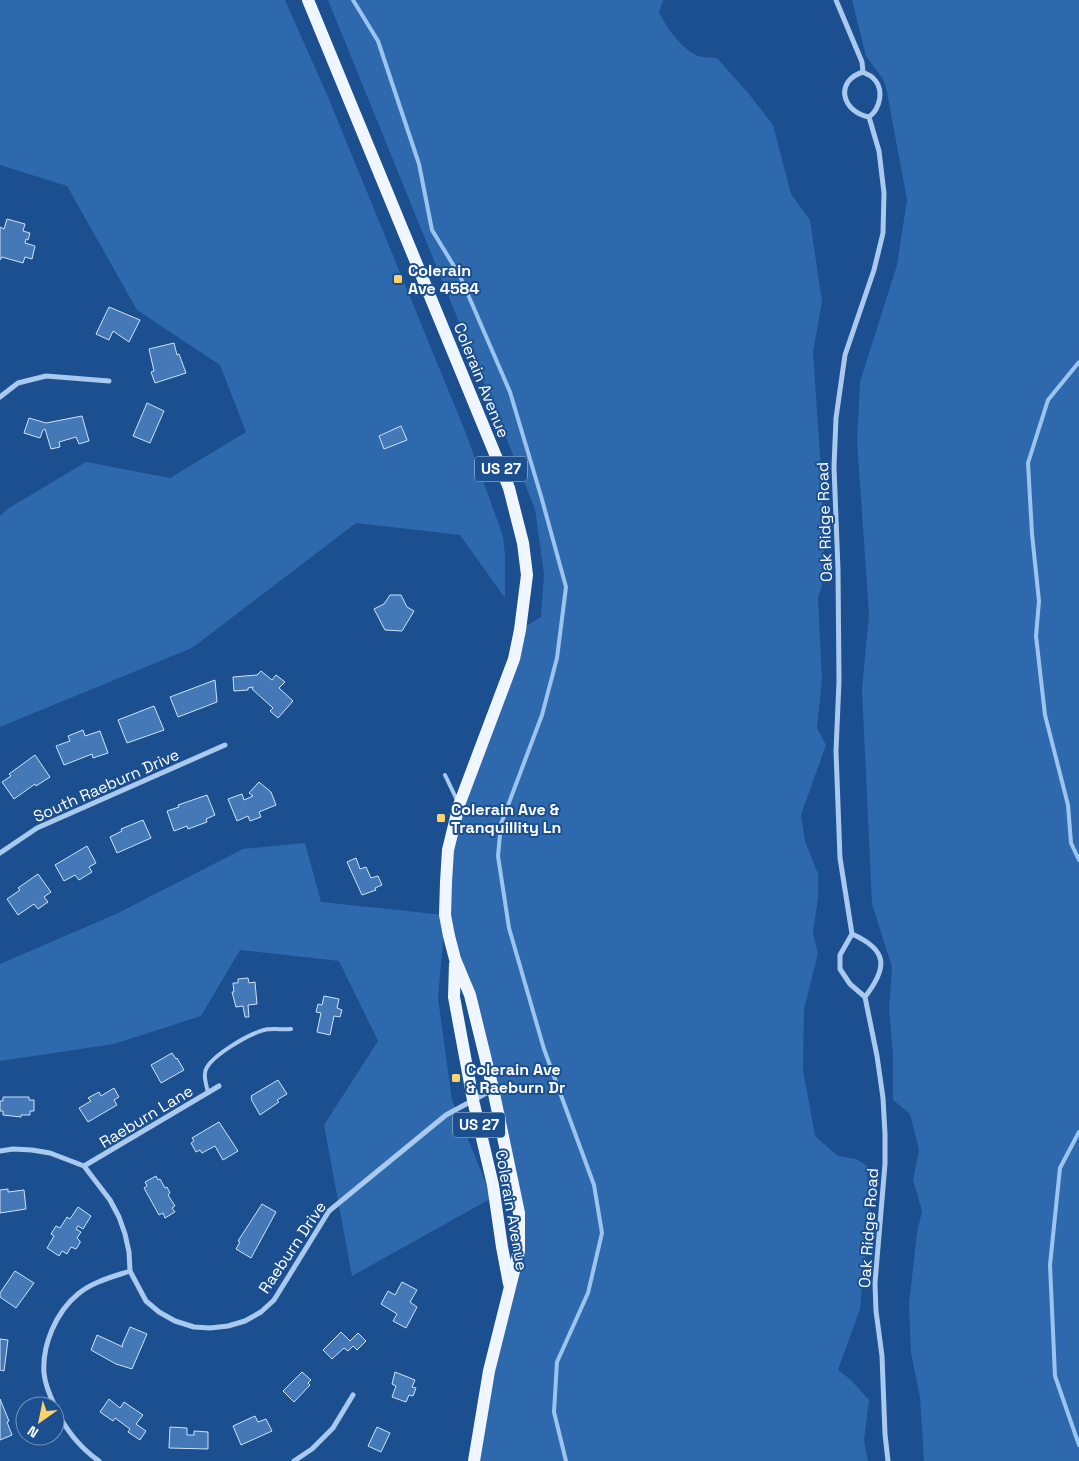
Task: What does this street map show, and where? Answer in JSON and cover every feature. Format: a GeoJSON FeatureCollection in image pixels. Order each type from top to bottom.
{"type":"FeatureCollection","features":[{"type":"Feature","properties":{"kind":"main road","name":"Colerain Avenue"},"geometry":{"type":"LineString","coordinates":[[308,0],[509,488],[523,543],[527,575],[514,659],[459,805],[448,850],[446,882],[445,916],[455,959],[470,995],[493,1089],[518,1213],[519,1251],[489,1371],[474,1461]]}},
{"type":"Feature","properties":{"kind":"main road","name":"Colerain Avenue"},"geometry":{"type":"LineString","coordinates":[[455,959],[454,997],[473,1100],[493,1185],[510,1290]]}},
{"type":"Feature","properties":{"kind":"street"},"geometry":{"type":"LineString","coordinates":[[836,0],[862,62],[863,72]]}},
{"type":"Feature","properties":{"kind":"street"},"geometry":{"type":"LineString","coordinates":[[863,72],[872,76],[878,84],[880,92],[875,112],[869,117],[861,116],[852,109],[846,101],[844,93],[847,82],[853,75],[863,72]]}},
{"type":"Feature","properties":{"kind":"street","name":"Oak Ridge Road"},"geometry":{"type":"LineString","coordinates":[[852,934],[840,858],[836,751],[840,681],[834,467],[836,418],[845,355],[874,270],[883,233],[883,185],[879,151],[869,117]]}},
{"type":"Feature","properties":{"kind":"street"},"geometry":{"type":"LineString","coordinates":[[0,397],[18,383],[46,376],[110,381]]}},
{"type":"Feature","properties":{"kind":"street","name":"South Raeburn Drive"},"geometry":{"type":"LineString","coordinates":[[0,853],[37,828],[225,745]]}},
{"type":"Feature","properties":{"kind":"street"},"geometry":{"type":"LineString","coordinates":[[852,934],[876,949],[882,960],[874,986],[865,997],[850,984],[840,969],[840,955],[852,934]]}},
{"type":"Feature","properties":{"kind":"street","name":"Oak Ridge Road"},"geometry":{"type":"LineString","coordinates":[[865,997],[877,1056],[883,1098],[885,1134],[885,1164],[875,1282],[876,1311],[882,1356],[888,1461]]}},
{"type":"Feature","properties":{"kind":"street","name":"Raeburn Lane"},"geometry":{"type":"LineString","coordinates":[[84,1166],[219,1086]]}},
{"type":"Feature","properties":{"kind":"street","name":"Raeburn Drive"},"geometry":{"type":"LineString","coordinates":[[84,1166],[110,1200],[119,1217],[129,1252],[130,1271],[146,1301],[159,1312],[175,1321],[192,1327],[228,1326],[245,1321],[261,1312],[274,1300],[329,1211],[446,1115],[493,1089]]}},
{"type":"Feature","properties":{"kind":"street"},"geometry":{"type":"LineString","coordinates":[[0,1151],[13,1149],[50,1153],[84,1166]]}},
{"type":"Feature","properties":{"kind":"street"},"geometry":{"type":"LineString","coordinates":[[50,1396],[44,1373],[46,1354],[52,1331],[63,1311],[78,1294],[96,1283],[130,1271]]}},
{"type":"Feature","properties":{"kind":"street"},"geometry":{"type":"LineString","coordinates":[[294,1461],[312,1450],[333,1428],[354,1395]]}},
{"type":"Feature","properties":{"kind":"street"},"geometry":{"type":"LineString","coordinates":[[65,1424],[72,1436],[98,1461]]}},
{"type":"Feature","properties":{"kind":"lane"},"geometry":{"type":"LineString","coordinates":[[445,775],[459,805]]}},
{"type":"Feature","properties":{"kind":"lane"},"geometry":{"type":"LineString","coordinates":[[208,1093],[205,1074],[208,1065],[222,1053],[247,1037],[264,1030],[291,1029]]}},
{"type":"Feature","properties":{"kind":"shaded area"},"geometry":{"type":"Polygon","coordinates":[[[0,0],[285,0],[328,97],[465,431],[503,536],[505,598],[460,535],[356,523],[192,648],[0,727],[0,516],[9,508],[86,462],[170,478],[246,432],[220,365],[137,310],[67,186],[0,165],[0,0]]]}},
{"type":"Feature","properties":{"kind":"shaded area"},"geometry":{"type":"Polygon","coordinates":[[[328,0],[663,0],[659,12],[679,42],[696,55],[717,58],[773,125],[791,194],[810,220],[822,302],[813,352],[821,470],[825,575],[818,598],[822,680],[817,728],[826,745],[801,815],[805,841],[818,874],[818,898],[813,933],[818,953],[804,1009],[803,1070],[815,1136],[838,1156],[856,1159],[867,1166],[869,1218],[860,1309],[838,1370],[850,1379],[869,1400],[864,1440],[868,1461],[474,1461],[510,1290],[519,1213],[445,918],[438,998],[452,1100],[492,1198],[352,1276],[324,1125],[378,1041],[339,961],[240,950],[201,1016],[114,1044],[0,1061],[0,964],[116,914],[243,849],[305,843],[321,902],[445,915],[448,850],[520,630],[541,617],[544,574],[535,509],[328,0]]]}},
{"type":"Feature","properties":{"kind":"shaded area"},"geometry":{"type":"Polygon","coordinates":[[[852,0],[1079,0],[1079,1461],[924,1461],[920,1397],[911,1353],[909,1304],[917,1233],[922,1211],[913,1180],[919,1150],[910,1114],[893,1100],[893,1055],[889,1007],[892,967],[872,904],[862,689],[869,614],[857,441],[860,382],[897,265],[907,200],[886,87],[883,79],[866,56],[852,0]]]}},
{"type":"Feature","properties":{"kind":"building"},"geometry":{"type":"Polygon","coordinates":[[[7,219],[25,224],[23,231],[30,233],[25,243],[35,246],[32,259],[25,257],[23,263],[2,257],[0,260],[0,227],[4,229],[7,219]]]}},
{"type":"Feature","properties":{"kind":"building"},"geometry":{"type":"Polygon","coordinates":[[[109,307],[140,320],[129,342],[113,331],[109,340],[96,334],[109,307]]]}},
{"type":"Feature","properties":{"kind":"building"},"geometry":{"type":"Polygon","coordinates":[[[174,343],[177,355],[179,354],[186,373],[155,383],[151,372],[154,371],[149,349],[174,343]]]}},
{"type":"Feature","properties":{"kind":"building"},"geometry":{"type":"Polygon","coordinates":[[[147,403],[164,411],[150,443],[133,436],[147,403]]]}},
{"type":"Feature","properties":{"kind":"building"},"geometry":{"type":"Polygon","coordinates":[[[82,416],[89,441],[79,444],[76,437],[59,442],[60,447],[51,449],[45,429],[40,438],[24,433],[29,418],[46,423],[82,416]]]}},
{"type":"Feature","properties":{"kind":"building"},"geometry":{"type":"Polygon","coordinates":[[[401,426],[407,440],[384,449],[379,436],[401,426]]]}},
{"type":"Feature","properties":{"kind":"building"},"geometry":{"type":"Polygon","coordinates":[[[390,595],[401,595],[407,607],[414,611],[402,631],[385,630],[374,609],[384,604],[390,595]]]}},
{"type":"Feature","properties":{"kind":"building"},"geometry":{"type":"Polygon","coordinates":[[[261,671],[272,680],[276,675],[285,682],[279,688],[293,701],[278,718],[270,711],[273,708],[252,689],[253,687],[248,688],[248,690],[234,691],[233,677],[257,675],[261,671]]]}},
{"type":"Feature","properties":{"kind":"building"},"geometry":{"type":"Polygon","coordinates":[[[215,680],[217,702],[178,717],[170,697],[215,680]]]}},
{"type":"Feature","properties":{"kind":"building"},"geometry":{"type":"Polygon","coordinates":[[[154,706],[164,730],[127,743],[118,720],[154,706]]]}},
{"type":"Feature","properties":{"kind":"building"},"geometry":{"type":"Polygon","coordinates":[[[83,730],[85,736],[100,731],[108,753],[93,758],[92,754],[64,765],[56,746],[70,741],[68,736],[83,730]]]}},
{"type":"Feature","properties":{"kind":"building"},"geometry":{"type":"Polygon","coordinates":[[[35,755],[50,777],[36,786],[35,784],[14,799],[2,782],[11,776],[9,774],[35,755]]]}},
{"type":"Feature","properties":{"kind":"building"},"geometry":{"type":"Polygon","coordinates":[[[259,782],[271,792],[276,805],[259,812],[261,817],[250,821],[248,816],[237,821],[228,799],[242,794],[244,800],[253,796],[249,793],[259,782]]]}},
{"type":"Feature","properties":{"kind":"building"},"geometry":{"type":"Polygon","coordinates":[[[207,795],[215,815],[206,819],[207,822],[188,829],[187,826],[174,831],[167,811],[207,795]]]}},
{"type":"Feature","properties":{"kind":"building"},"geometry":{"type":"Polygon","coordinates":[[[143,820],[151,838],[117,853],[110,837],[122,831],[121,829],[143,820]]]}},
{"type":"Feature","properties":{"kind":"building"},"geometry":{"type":"Polygon","coordinates":[[[87,846],[96,863],[89,867],[92,872],[79,880],[75,875],[64,881],[55,865],[87,846]]]}},
{"type":"Feature","properties":{"kind":"building"},"geometry":{"type":"Polygon","coordinates":[[[356,858],[360,869],[366,867],[371,878],[378,876],[382,885],[375,888],[376,890],[362,895],[347,862],[356,858]]]}},
{"type":"Feature","properties":{"kind":"building"},"geometry":{"type":"Polygon","coordinates":[[[38,874],[51,892],[44,897],[48,902],[38,909],[34,904],[18,915],[7,899],[20,890],[18,888],[38,874]]]}},
{"type":"Feature","properties":{"kind":"building"},"geometry":{"type":"Polygon","coordinates":[[[248,978],[249,983],[255,982],[257,1004],[248,1005],[249,1017],[245,1017],[243,1006],[236,1007],[232,992],[234,992],[233,983],[238,983],[238,979],[248,978]]]}},
{"type":"Feature","properties":{"kind":"building"},"geometry":{"type":"Polygon","coordinates":[[[324,996],[339,999],[337,1008],[342,1010],[340,1017],[334,1016],[330,1035],[317,1032],[321,1013],[316,1012],[318,1004],[322,1005],[324,996]]]}},
{"type":"Feature","properties":{"kind":"building"},"geometry":{"type":"Polygon","coordinates":[[[172,1053],[184,1070],[161,1083],[151,1065],[172,1053]]]}},
{"type":"Feature","properties":{"kind":"building"},"geometry":{"type":"Polygon","coordinates":[[[278,1080],[287,1094],[260,1115],[251,1096],[278,1080]]]}},
{"type":"Feature","properties":{"kind":"building"},"geometry":{"type":"Polygon","coordinates":[[[114,1088],[119,1097],[114,1100],[117,1105],[88,1122],[79,1108],[91,1101],[88,1098],[99,1092],[101,1096],[114,1088]]]}},
{"type":"Feature","properties":{"kind":"building"},"geometry":{"type":"Polygon","coordinates":[[[3,1097],[29,1097],[29,1100],[34,1100],[34,1111],[30,1111],[30,1115],[21,1115],[21,1117],[3,1115],[3,1111],[0,1111],[0,1101],[3,1101],[3,1097]]]}},
{"type":"Feature","properties":{"kind":"building"},"geometry":{"type":"Polygon","coordinates":[[[219,1122],[238,1151],[223,1160],[215,1146],[202,1153],[200,1150],[196,1152],[191,1143],[194,1141],[192,1138],[219,1122]]]}},
{"type":"Feature","properties":{"kind":"building"},"geometry":{"type":"Polygon","coordinates":[[[156,1176],[165,1188],[167,1187],[170,1193],[168,1195],[175,1206],[172,1208],[175,1212],[165,1218],[163,1213],[159,1215],[144,1188],[147,1186],[145,1182],[156,1176]]]}},
{"type":"Feature","properties":{"kind":"building"},"geometry":{"type":"Polygon","coordinates":[[[8,1189],[8,1192],[24,1190],[26,1209],[0,1213],[0,1190],[8,1189]]]}},
{"type":"Feature","properties":{"kind":"building"},"geometry":{"type":"Polygon","coordinates":[[[262,1204],[276,1212],[251,1258],[236,1249],[240,1242],[238,1241],[262,1204]]]}},
{"type":"Feature","properties":{"kind":"building"},"geometry":{"type":"Polygon","coordinates":[[[78,1207],[91,1216],[83,1229],[78,1226],[76,1229],[81,1232],[77,1238],[80,1243],[76,1249],[71,1247],[67,1254],[62,1251],[59,1256],[47,1248],[54,1236],[51,1234],[56,1226],[60,1228],[67,1217],[70,1219],[78,1207]]]}},
{"type":"Feature","properties":{"kind":"building"},"geometry":{"type":"Polygon","coordinates":[[[15,1271],[34,1283],[16,1308],[0,1297],[0,1293],[15,1271]]]}},
{"type":"Feature","properties":{"kind":"building"},"geometry":{"type":"Polygon","coordinates":[[[402,1282],[417,1290],[410,1302],[417,1307],[406,1328],[393,1321],[397,1314],[381,1304],[388,1291],[395,1295],[402,1282]]]}},
{"type":"Feature","properties":{"kind":"building"},"geometry":{"type":"Polygon","coordinates":[[[130,1327],[147,1334],[132,1369],[116,1364],[91,1350],[97,1335],[123,1347],[122,1345],[130,1327]]]}},
{"type":"Feature","properties":{"kind":"building"},"geometry":{"type":"Polygon","coordinates":[[[341,1332],[350,1341],[358,1333],[366,1341],[357,1350],[353,1346],[348,1351],[344,1348],[332,1359],[323,1350],[341,1332]]]}},
{"type":"Feature","properties":{"kind":"building"},"geometry":{"type":"Polygon","coordinates":[[[0,1339],[8,1340],[4,1371],[0,1370],[0,1339]]]}},
{"type":"Feature","properties":{"kind":"building"},"geometry":{"type":"Polygon","coordinates":[[[302,1372],[311,1380],[308,1383],[310,1385],[294,1402],[283,1391],[302,1372]]]}},
{"type":"Feature","properties":{"kind":"building"},"geometry":{"type":"Polygon","coordinates":[[[395,1372],[415,1380],[412,1387],[416,1388],[413,1396],[409,1395],[406,1402],[392,1397],[396,1386],[392,1384],[395,1372]]]}},
{"type":"Feature","properties":{"kind":"building"},"geometry":{"type":"Polygon","coordinates":[[[0,1399],[9,1421],[7,1422],[12,1435],[0,1440],[0,1399]]]}},
{"type":"Feature","properties":{"kind":"building"},"geometry":{"type":"Polygon","coordinates":[[[109,1399],[120,1408],[124,1402],[143,1415],[136,1424],[146,1431],[140,1440],[128,1432],[130,1429],[115,1418],[113,1421],[100,1412],[109,1399]]]}},
{"type":"Feature","properties":{"kind":"building"},"geometry":{"type":"Polygon","coordinates":[[[255,1416],[258,1422],[266,1419],[272,1431],[241,1445],[233,1426],[255,1416]]]}},
{"type":"Feature","properties":{"kind":"building"},"geometry":{"type":"Polygon","coordinates":[[[170,1427],[187,1428],[187,1435],[194,1435],[194,1431],[208,1432],[208,1449],[169,1448],[170,1427]]]}},
{"type":"Feature","properties":{"kind":"building"},"geometry":{"type":"Polygon","coordinates":[[[377,1427],[390,1433],[381,1452],[368,1446],[377,1427]]]}},
{"type":"Feature","properties":{"kind":"waterway"},"geometry":{"type":"LineString","coordinates":[[353,0],[378,41],[419,164],[432,230],[460,276],[510,392],[566,587],[557,658],[542,715],[501,824],[498,856],[509,928],[544,1049],[594,1185],[602,1233],[588,1293],[557,1362],[554,1412],[566,1461]]}},
{"type":"Feature","properties":{"kind":"waterway"},"geometry":{"type":"LineString","coordinates":[[1079,362],[1048,400],[1028,463],[1032,534],[1039,601],[1036,636],[1045,715],[1068,805],[1071,843],[1079,860]]}},
{"type":"Feature","properties":{"kind":"waterway"},"geometry":{"type":"LineString","coordinates":[[1079,1132],[1060,1168],[1050,1265],[1055,1376],[1079,1445]]}},
{"type":"Feature","properties":{"kind":"place","name":"Colerain Ave 4584"},"geometry":{"type":"Point","coordinates":[398,279]}},
{"type":"Feature","properties":{"kind":"place","name":"Colerain Ave & Tranquillity Ln"},"geometry":{"type":"Point","coordinates":[441,818]}},
{"type":"Feature","properties":{"kind":"place","name":"Colerain Ave & Raeburn Dr"},"geometry":{"type":"Point","coordinates":[456,1078]}}]}
